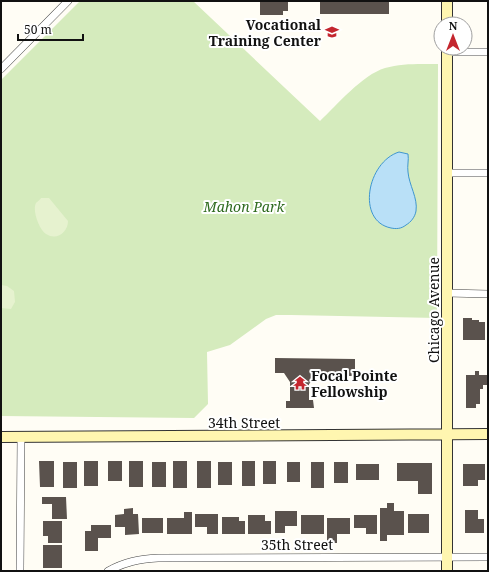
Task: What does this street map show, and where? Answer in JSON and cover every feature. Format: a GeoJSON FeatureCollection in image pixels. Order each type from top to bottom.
{"type":"FeatureCollection","features":[{"type":"Feature","properties":{"kind":"street"},"geometry":{"type":"LineString","coordinates":[[1,69],[68,1]]}},
{"type":"Feature","properties":{"kind":"street"},"geometry":{"type":"LineString","coordinates":[[447,1],[447,16]]}},
{"type":"Feature","properties":{"kind":"street"},"geometry":{"type":"LineString","coordinates":[[473,51],[488,52]]}},
{"type":"Feature","properties":{"kind":"street","name":"Chicago Avenue"},"geometry":{"type":"LineString","coordinates":[[447,56],[447,571]]}},
{"type":"Feature","properties":{"kind":"street"},"geometry":{"type":"LineString","coordinates":[[447,173],[488,173]]}},
{"type":"Feature","properties":{"kind":"street"},"geometry":{"type":"LineString","coordinates":[[447,293],[488,294]]}},
{"type":"Feature","properties":{"kind":"street","name":"34th Street"},"geometry":{"type":"LineString","coordinates":[[1,437],[488,434]]}},
{"type":"Feature","properties":{"kind":"street"},"geometry":{"type":"LineString","coordinates":[[20,571],[21,437]]}},
{"type":"Feature","properties":{"kind":"street","name":"35th Street"},"geometry":{"type":"LineString","coordinates":[[108,571],[126,562],[138,559],[158,558],[488,557]]}},
{"type":"Feature","properties":{"kind":"green space","name":"Mahon Park"},"geometry":{"type":"Polygon","coordinates":[[[80,1],[193,1],[320,121],[350,91],[376,72],[398,65],[438,64],[437,318],[276,315],[266,319],[230,345],[207,352],[208,404],[194,418],[1,416],[1,80],[80,1]]]}},
{"type":"Feature","properties":{"kind":"green space"},"geometry":{"type":"Polygon","coordinates":[[[41,198],[49,198],[68,221],[68,225],[64,232],[58,236],[50,236],[43,232],[37,220],[35,206],[41,198]]]}},
{"type":"Feature","properties":{"kind":"green space"},"geometry":{"type":"Polygon","coordinates":[[[1,285],[7,286],[14,291],[15,302],[11,309],[1,308],[1,285]]]}},
{"type":"Feature","properties":{"kind":"water"},"geometry":{"type":"Polygon","coordinates":[[[399,152],[408,154],[409,177],[415,196],[416,206],[414,217],[411,221],[402,227],[395,229],[380,223],[373,215],[370,204],[370,191],[373,179],[379,167],[388,158],[399,152]]]}},
{"type":"Feature","properties":{"kind":"building"},"geometry":{"type":"Polygon","coordinates":[[[260,1],[288,1],[288,11],[283,11],[283,15],[260,15],[260,1]]]}},
{"type":"Feature","properties":{"kind":"building"},"geometry":{"type":"Polygon","coordinates":[[[320,1],[389,1],[389,14],[320,14],[320,1]]]}},
{"type":"Feature","properties":{"kind":"building"},"geometry":{"type":"Polygon","coordinates":[[[463,318],[472,318],[472,320],[485,322],[485,340],[463,340],[463,318]]]}},
{"type":"Feature","properties":{"kind":"building","name":"Focal Pointe Fellowship"},"geometry":{"type":"Polygon","coordinates":[[[275,358],[355,359],[355,376],[317,376],[309,384],[309,400],[313,400],[314,408],[286,408],[286,401],[290,401],[290,382],[284,373],[275,373],[275,358]]]}},
{"type":"Feature","properties":{"kind":"building"},"geometry":{"type":"Polygon","coordinates":[[[475,371],[479,371],[479,375],[488,375],[488,385],[483,385],[483,389],[480,389],[480,404],[476,404],[476,408],[466,408],[466,375],[475,375],[475,371]]]}},
{"type":"Feature","properties":{"kind":"building"},"geometry":{"type":"Polygon","coordinates":[[[39,461],[54,461],[54,487],[40,487],[39,461]]]}},
{"type":"Feature","properties":{"kind":"building"},"geometry":{"type":"Polygon","coordinates":[[[84,461],[98,461],[98,486],[84,486],[84,461]]]}},
{"type":"Feature","properties":{"kind":"building"},"geometry":{"type":"Polygon","coordinates":[[[108,461],[122,461],[122,481],[108,481],[108,461]]]}},
{"type":"Feature","properties":{"kind":"building"},"geometry":{"type":"Polygon","coordinates":[[[129,461],[143,461],[143,487],[129,487],[129,461]]]}},
{"type":"Feature","properties":{"kind":"building"},"geometry":{"type":"Polygon","coordinates":[[[173,461],[187,461],[187,488],[173,488],[173,461]]]}},
{"type":"Feature","properties":{"kind":"building"},"geometry":{"type":"Polygon","coordinates":[[[197,461],[211,461],[211,488],[197,488],[197,461]]]}},
{"type":"Feature","properties":{"kind":"building"},"geometry":{"type":"Polygon","coordinates":[[[242,461],[255,461],[255,486],[242,486],[242,461]]]}},
{"type":"Feature","properties":{"kind":"building"},"geometry":{"type":"Polygon","coordinates":[[[263,461],[276,461],[276,484],[263,484],[263,461]]]}},
{"type":"Feature","properties":{"kind":"building"},"geometry":{"type":"Polygon","coordinates":[[[63,462],[77,462],[77,488],[63,488],[63,462]]]}},
{"type":"Feature","properties":{"kind":"building"},"geometry":{"type":"Polygon","coordinates":[[[152,462],[166,462],[166,487],[152,487],[152,462]]]}},
{"type":"Feature","properties":{"kind":"building"},"geometry":{"type":"Polygon","coordinates":[[[218,462],[232,462],[232,485],[218,485],[218,462]]]}},
{"type":"Feature","properties":{"kind":"building"},"geometry":{"type":"Polygon","coordinates":[[[287,462],[300,462],[300,482],[287,482],[287,462]]]}},
{"type":"Feature","properties":{"kind":"building"},"geometry":{"type":"Polygon","coordinates":[[[311,462],[324,462],[324,488],[311,488],[311,462]]]}},
{"type":"Feature","properties":{"kind":"building"},"geometry":{"type":"Polygon","coordinates":[[[334,462],[348,462],[348,483],[334,483],[334,462]]]}},
{"type":"Feature","properties":{"kind":"building"},"geometry":{"type":"Polygon","coordinates":[[[397,463],[432,463],[432,494],[418,494],[418,481],[397,481],[397,463]]]}},
{"type":"Feature","properties":{"kind":"building"},"geometry":{"type":"Polygon","coordinates":[[[356,464],[379,464],[379,480],[356,480],[356,464]]]}},
{"type":"Feature","properties":{"kind":"building"},"geometry":{"type":"Polygon","coordinates":[[[463,464],[485,464],[485,480],[478,480],[478,486],[463,486],[463,464]]]}},
{"type":"Feature","properties":{"kind":"building"},"geometry":{"type":"Polygon","coordinates":[[[42,497],[66,497],[67,519],[52,519],[52,504],[42,504],[42,497]]]}},
{"type":"Feature","properties":{"kind":"building"},"geometry":{"type":"Polygon","coordinates":[[[387,503],[394,503],[394,511],[404,511],[404,535],[387,535],[387,541],[380,541],[380,508],[387,508],[387,503]]]}},
{"type":"Feature","properties":{"kind":"building"},"geometry":{"type":"Polygon","coordinates":[[[133,508],[133,514],[138,514],[139,534],[125,535],[125,527],[115,527],[115,515],[124,514],[124,509],[133,508]]]}},
{"type":"Feature","properties":{"kind":"building"},"geometry":{"type":"Polygon","coordinates":[[[465,510],[478,510],[478,519],[484,519],[484,533],[465,533],[465,510]]]}},
{"type":"Feature","properties":{"kind":"building"},"geometry":{"type":"Polygon","coordinates":[[[275,511],[297,511],[297,526],[285,526],[285,533],[275,533],[275,511]]]}},
{"type":"Feature","properties":{"kind":"building"},"geometry":{"type":"Polygon","coordinates":[[[184,512],[192,512],[192,534],[167,534],[167,518],[184,518],[184,512]]]}},
{"type":"Feature","properties":{"kind":"building"},"geometry":{"type":"Polygon","coordinates":[[[195,514],[218,514],[218,534],[207,534],[207,527],[195,527],[195,514]]]}},
{"type":"Feature","properties":{"kind":"building"},"geometry":{"type":"Polygon","coordinates":[[[408,514],[429,514],[429,533],[408,533],[408,514]]]}},
{"type":"Feature","properties":{"kind":"building"},"geometry":{"type":"Polygon","coordinates":[[[248,515],[265,515],[265,521],[271,521],[271,534],[248,534],[248,515]]]}},
{"type":"Feature","properties":{"kind":"building"},"geometry":{"type":"Polygon","coordinates":[[[301,515],[324,515],[324,534],[301,534],[301,515]]]}},
{"type":"Feature","properties":{"kind":"building"},"geometry":{"type":"Polygon","coordinates":[[[354,515],[377,515],[377,534],[366,534],[366,528],[354,528],[354,515]]]}},
{"type":"Feature","properties":{"kind":"building"},"geometry":{"type":"Polygon","coordinates":[[[222,517],[239,517],[239,521],[245,521],[245,534],[222,534],[222,517]]]}},
{"type":"Feature","properties":{"kind":"building"},"geometry":{"type":"Polygon","coordinates":[[[142,518],[163,518],[163,533],[142,533],[142,518]]]}},
{"type":"Feature","properties":{"kind":"building"},"geometry":{"type":"Polygon","coordinates":[[[327,518],[350,518],[350,534],[337,534],[337,543],[327,543],[327,518]]]}},
{"type":"Feature","properties":{"kind":"building"},"geometry":{"type":"Polygon","coordinates":[[[43,521],[62,521],[62,543],[48,543],[48,536],[43,536],[43,521]]]}},
{"type":"Feature","properties":{"kind":"building"},"geometry":{"type":"Polygon","coordinates":[[[91,525],[111,525],[111,538],[98,538],[98,551],[85,551],[85,531],[91,531],[91,525]]]}},
{"type":"Feature","properties":{"kind":"building"},"geometry":{"type":"Polygon","coordinates":[[[43,545],[62,545],[62,568],[43,568],[43,545]]]}},
{"type":"Feature","properties":{"kind":"place","name":"Vocational Training Center"},"geometry":{"type":"Point","coordinates":[332,32]}},
{"type":"Feature","properties":{"kind":"place","name":"Focal Pointe Fellowship"},"geometry":{"type":"Point","coordinates":[300,383]}}]}
